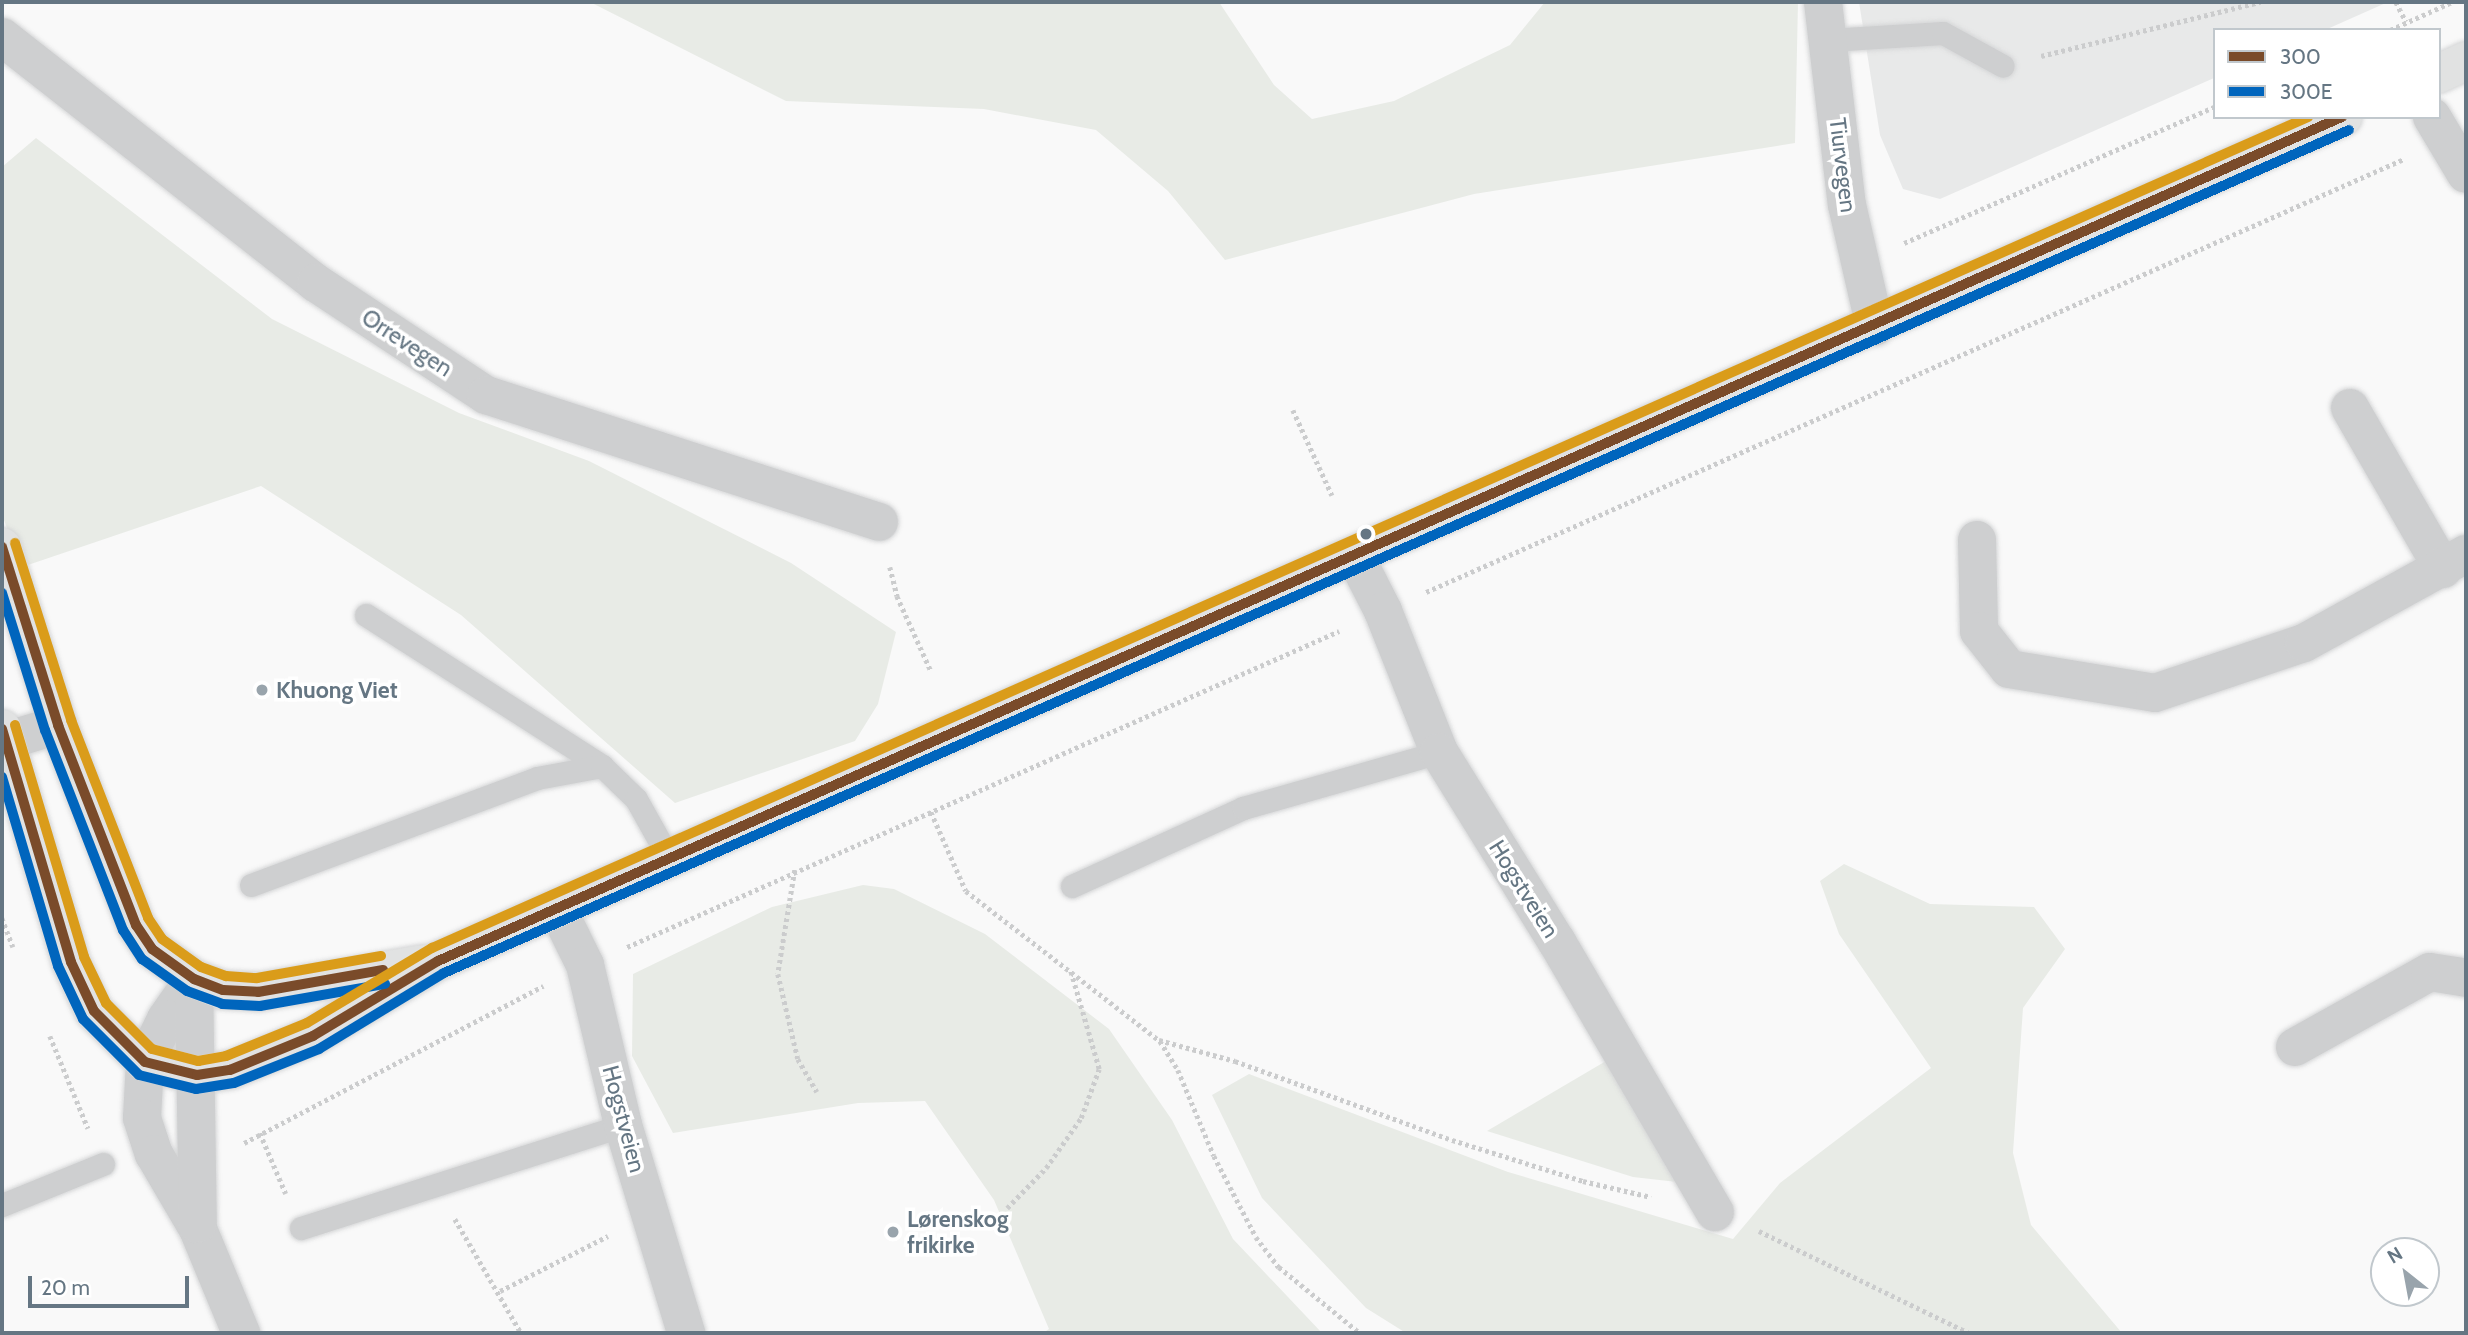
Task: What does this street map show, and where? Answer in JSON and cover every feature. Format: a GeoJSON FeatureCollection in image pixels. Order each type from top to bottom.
{"type":"FeatureCollection","features":[{"type":"Feature","properties":{"kind":"main road"},"geometry":{"type":"LineString","coordinates":[[2440,73],[2466,61]]}},
{"type":"Feature","properties":{"kind":"main road"},"geometry":{"type":"LineString","coordinates":[[3,737],[33,843],[81,986],[106,1027],[145,1062],[197,1075],[269,1057],[355,1014],[439,961],[1875,327],[2339,119]]}},
{"type":"Feature","properties":{"kind":"main road"},"geometry":{"type":"LineString","coordinates":[[2,547],[58,725],[136,925],[152,948],[194,979],[223,990],[258,992],[439,961]]}},
{"type":"Feature","properties":{"kind":"street","name":"Tiurvegen"},"geometry":{"type":"LineString","coordinates":[[1823,2],[1857,264],[1875,327]]}},
{"type":"Feature","properties":{"kind":"street","name":"Orrevegen"},"geometry":{"type":"LineString","coordinates":[[2,37],[316,283],[486,395],[879,522]]}},
{"type":"Feature","properties":{"kind":"street"},"geometry":{"type":"LineString","coordinates":[[2438,130],[2466,174]]}},
{"type":"Feature","properties":{"kind":"street"},"geometry":{"type":"LineString","coordinates":[[1977,540],[1979,631],[2009,669],[2155,692],[2304,643],[2455,561],[2350,408]]}},
{"type":"Feature","properties":{"kind":"street","name":"Hogstveien"},"geometry":{"type":"LineString","coordinates":[[1355,556],[1383,611],[1439,752],[1557,942],[1715,1212]]}},
{"type":"Feature","properties":{"kind":"street"},"geometry":{"type":"LineString","coordinates":[[3,737],[58,725]]}},
{"type":"Feature","properties":{"kind":"street","name":"Hogstveien"},"geometry":{"type":"LineString","coordinates":[[557,908],[585,965],[623,1125],[686,1333]]}},
{"type":"Feature","properties":{"kind":"street"},"geometry":{"type":"LineString","coordinates":[[2295,1047],[2430,972],[2466,978]]}},
{"type":"Feature","properties":{"kind":"street"},"geometry":{"type":"LineString","coordinates":[[194,979],[166,1019],[145,1062],[142,1118],[154,1154],[198,1229],[241,1333]]}},
{"type":"Feature","properties":{"kind":"street"},"geometry":{"type":"LineString","coordinates":[[194,979],[198,1229]]}},
{"type":"Feature","properties":{"kind":"lane"},"geometry":{"type":"LineString","coordinates":[[1828,40],[1943,33],[2003,66]]}},
{"type":"Feature","properties":{"kind":"lane"},"geometry":{"type":"LineString","coordinates":[[366,615],[602,766],[636,799],[669,858]]}},
{"type":"Feature","properties":{"kind":"lane"},"geometry":{"type":"LineString","coordinates":[[1072,886],[1243,808],[1439,752]]}},
{"type":"Feature","properties":{"kind":"lane"},"geometry":{"type":"LineString","coordinates":[[251,885],[537,778],[602,766]]}},
{"type":"Feature","properties":{"kind":"lane"},"geometry":{"type":"LineString","coordinates":[[300,1228],[623,1125]]}},
{"type":"Feature","properties":{"kind":"lane"},"geometry":{"type":"LineString","coordinates":[[2,1205],[103,1164]]}},
{"type":"Feature","properties":{"kind":"path"},"geometry":{"type":"LineString","coordinates":[[2003,66],[2260,2]]}},
{"type":"Feature","properties":{"kind":"path"},"geometry":{"type":"LineString","coordinates":[[2396,2],[2406,22]]}},
{"type":"Feature","properties":{"kind":"path"},"geometry":{"type":"LineString","coordinates":[[2394,28],[2452,2]]}},
{"type":"Feature","properties":{"kind":"path"},"geometry":{"type":"LineString","coordinates":[[1857,264],[2212,108]]}},
{"type":"Feature","properties":{"kind":"path"},"geometry":{"type":"LineString","coordinates":[[240,1145],[585,965],[795,869],[931,812],[1383,611],[2438,130]]}},
{"type":"Feature","properties":{"kind":"path"},"geometry":{"type":"LineString","coordinates":[[1293,410],[1332,495]]}},
{"type":"Feature","properties":{"kind":"path"},"geometry":{"type":"LineString","coordinates":[[879,522],[898,596],[931,671]]}},
{"type":"Feature","properties":{"kind":"path"},"geometry":{"type":"LineString","coordinates":[[931,812],[966,891],[1070,968],[1159,1040],[1178,1070],[1255,1237],[1279,1267],[1360,1333]]}},
{"type":"Feature","properties":{"kind":"path"},"geometry":{"type":"LineString","coordinates":[[795,869],[778,974],[798,1059],[817,1092]]}},
{"type":"Feature","properties":{"kind":"path"},"geometry":{"type":"LineString","coordinates":[[2,918],[18,957]]}},
{"type":"Feature","properties":{"kind":"path"},"geometry":{"type":"LineString","coordinates":[[1007,1208],[1046,1168],[1081,1118],[1099,1069],[1070,968]]}},
{"type":"Feature","properties":{"kind":"path"},"geometry":{"type":"LineString","coordinates":[[49,1034],[103,1164]]}},
{"type":"Feature","properties":{"kind":"path"},"geometry":{"type":"LineString","coordinates":[[1159,1040],[1235,1061],[1452,1140],[1583,1181],[1715,1212],[1843,1269],[1969,1333]]}},
{"type":"Feature","properties":{"kind":"path"},"geometry":{"type":"LineString","coordinates":[[260,1133],[300,1228]]}},
{"type":"Feature","properties":{"kind":"path"},"geometry":{"type":"LineString","coordinates":[[438,1183],[460,1229],[500,1291],[521,1333]]}},
{"type":"Feature","properties":{"kind":"path"},"geometry":{"type":"LineString","coordinates":[[500,1291],[582,1247],[652,1217]]}},
{"type":"Feature","properties":{"kind":"shaded area"},"geometry":{"type":"Polygon","coordinates":[[[590,2],[1219,2],[1274,85],[1312,119],[1394,101],[1510,45],[1545,2],[1798,2],[1795,143],[1474,194],[1225,260],[1168,191],[1096,130],[984,109],[786,101],[590,2]]]}},
{"type":"Feature","properties":{"kind":"shaded area"},"geometry":{"type":"Polygon","coordinates":[[[1859,2],[2388,2],[2330,28],[2212,28],[2212,79],[1940,199],[1903,189],[1880,135],[1859,2]]]}},
{"type":"Feature","properties":{"kind":"shaded area"},"geometry":{"type":"Polygon","coordinates":[[[36,138],[272,319],[459,413],[589,461],[791,563],[896,632],[878,704],[855,741],[675,803],[461,615],[261,486],[22,567],[2,515],[2,167],[36,138]]]}},
{"type":"Feature","properties":{"kind":"shaded area"},"geometry":{"type":"Polygon","coordinates":[[[1844,864],[1930,904],[2034,907],[2065,949],[2023,1008],[2013,1153],[2031,1225],[2122,1333],[1406,1333],[1366,1308],[1262,1198],[1212,1095],[1249,1074],[1508,1172],[1733,1239],[1780,1183],[1931,1068],[1839,934],[1820,881],[1844,864]]]}},
{"type":"Feature","properties":{"kind":"shaded area"},"geometry":{"type":"Polygon","coordinates":[[[863,885],[894,889],[985,934],[1109,1029],[1172,1120],[1233,1239],[1322,1333],[1043,1333],[1049,1329],[994,1200],[925,1101],[858,1103],[673,1133],[632,1056],[633,974],[772,907],[863,885]]]}},
{"type":"Feature","properties":{"kind":"shaded area"},"geometry":{"type":"Polygon","coordinates":[[[1606,1061],[1677,1182],[1633,1177],[1487,1131],[1606,1061]]]}},
{"type":"Feature","properties":{"kind":"transit line"},"geometry":{"type":"LineString","coordinates":[[15,725],[84,957],[106,1003],[152,1049],[198,1061],[226,1056],[307,1023],[432,948],[2303,119]]}},
{"type":"Feature","properties":{"kind":"transit line","name":"300"},"geometry":{"type":"LineString","coordinates":[[2,729],[71,962],[94,1011],[145,1062],[197,1075],[230,1070],[313,1036],[438,961],[2337,119]]}},
{"type":"Feature","properties":{"kind":"transit line","name":"300E"},"geometry":{"type":"LineString","coordinates":[[2,777],[58,966],[83,1019],[139,1075],[196,1089],[234,1083],[319,1049],[444,973],[2349,130]]}},
{"type":"Feature","properties":{"kind":"transit line"},"geometry":{"type":"LineString","coordinates":[[15,543],[71,720],[148,918],[162,939],[201,967],[226,976],[257,978],[381,956]]}},
{"type":"Feature","properties":{"kind":"transit line","name":"300"},"geometry":{"type":"LineString","coordinates":[[2,547],[58,725],[136,925],[152,949],[194,979],[223,990],[258,992],[383,970]]}},
{"type":"Feature","properties":{"kind":"transit line","name":"300E"},"geometry":{"type":"LineString","coordinates":[[2,593],[45,730],[123,930],[142,959],[187,991],[222,1004],[260,1006],[385,984]]}},
{"type":"Feature","properties":{"kind":"place","name":"Khuong Viet"},"geometry":{"type":"Point","coordinates":[262,690]}},
{"type":"Feature","properties":{"kind":"place","name":"Lørenskog frikirke"},"geometry":{"type":"Point","coordinates":[893,1232]}}]}
